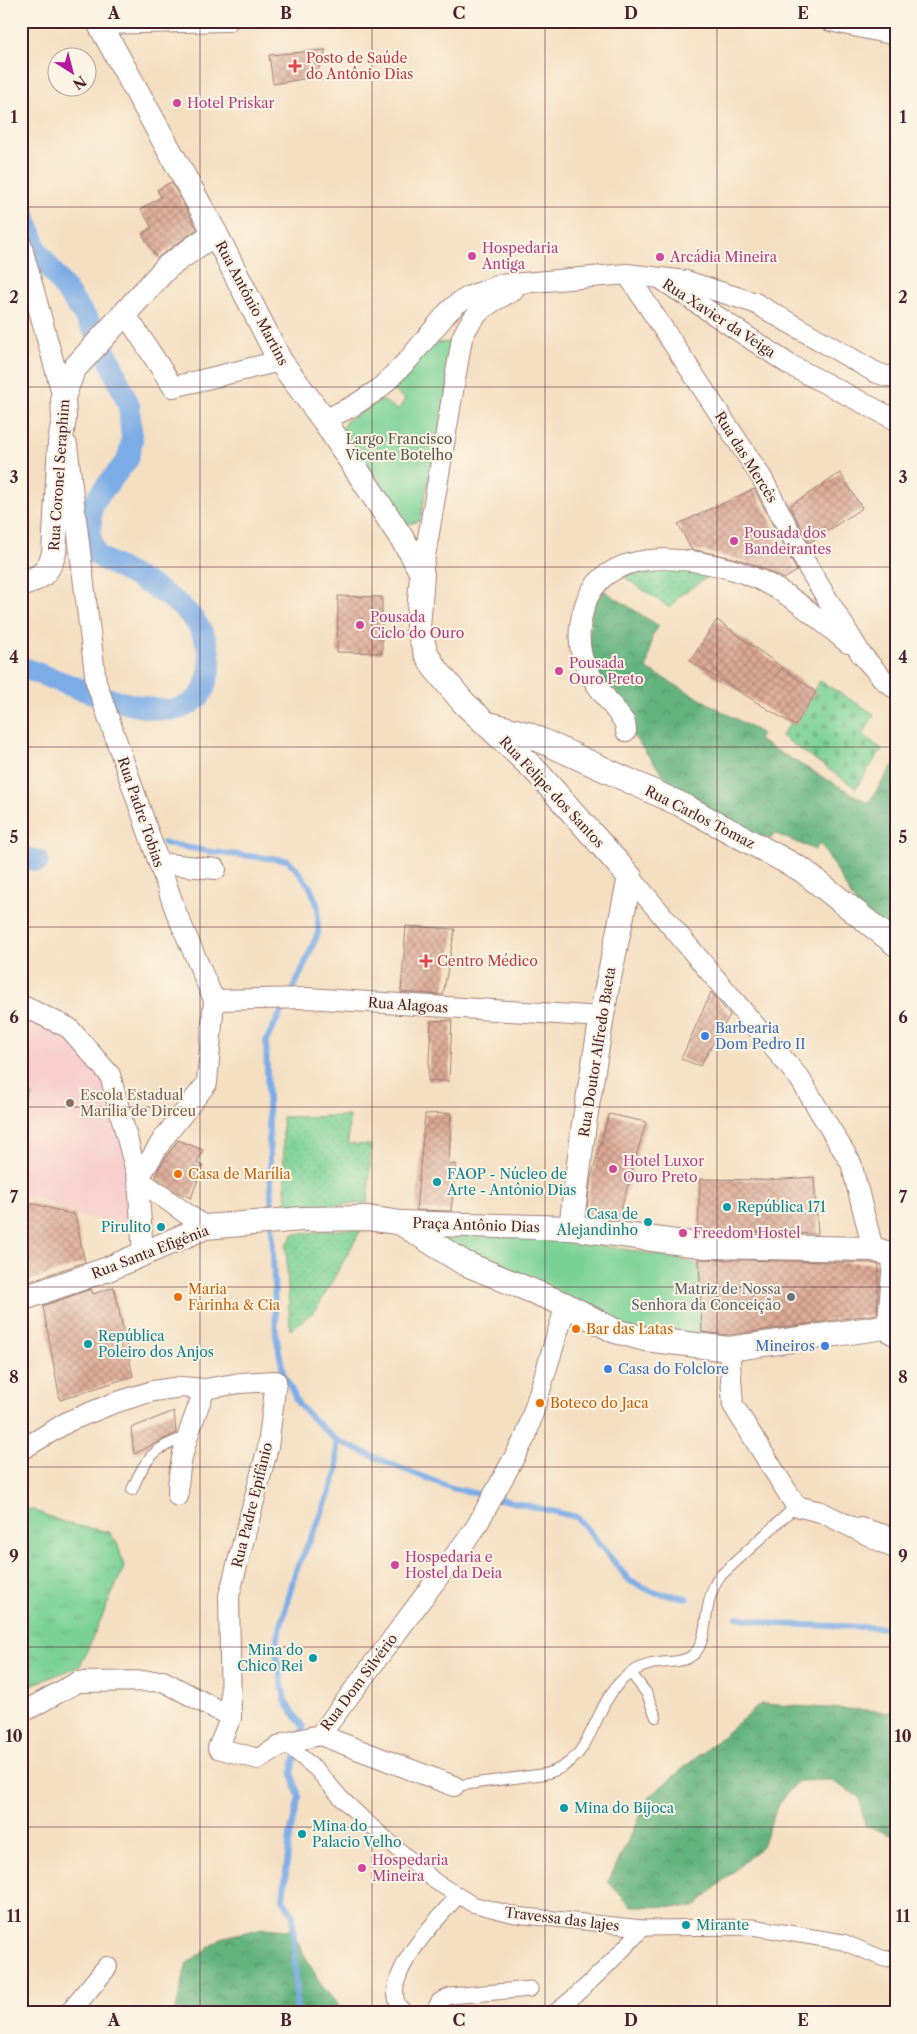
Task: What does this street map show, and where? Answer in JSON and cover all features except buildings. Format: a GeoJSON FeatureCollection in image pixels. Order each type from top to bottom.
{"type":"FeatureCollection","features":[{"type":"Feature","properties":{"kind":"street"},"geometry":{"type":"LineString","coordinates":[[99,22],[228,21]]}},
{"type":"Feature","properties":{"kind":"street"},"geometry":{"type":"LineString","coordinates":[[830,21],[896,35]]}},
{"type":"Feature","properties":{"kind":"street","name":"Rua Antônio Martins"},"geometry":{"type":"LineString","coordinates":[[99,22],[214,233],[280,361],[324,420],[412,554],[422,574]]}},
{"type":"Feature","properties":{"kind":"street","name":"Rua Coronel Seraphim"},"geometry":{"type":"LineString","coordinates":[[21,585],[40,577],[50,567],[54,553],[60,443],[64,407],[73,370],[168,267],[214,233]]}},
{"type":"Feature","properties":{"kind":"street","name":"Rua Padre Tobias"},"geometry":{"type":"LineString","coordinates":[[21,244],[64,407],[96,682],[176,912],[214,1000],[207,1083],[163,1139],[138,1179]]}},
{"type":"Feature","properties":{"kind":"street","name":"Rua Xavier da Veiga"},"geometry":{"type":"LineString","coordinates":[[324,420],[353,406],[379,389],[409,359],[448,312],[470,296],[499,285],[628,274],[657,277],[790,365],[896,420]]}},
{"type":"Feature","properties":{"kind":"street","name":"Rua das Mercês"},"geometry":{"type":"LineString","coordinates":[[628,274],[762,478],[809,569],[861,654],[896,689]]}},
{"type":"Feature","properties":{"kind":"street"},"geometry":{"type":"LineString","coordinates":[[657,277],[708,287],[755,303],[875,372],[886,376],[896,376]]}},
{"type":"Feature","properties":{"kind":"street","name":"Rua Felipe dos Santos"},"geometry":{"type":"LineString","coordinates":[[528,283],[491,302],[479,311],[468,323],[462,338],[422,574],[418,628],[426,653],[434,667],[463,702],[536,771],[630,877],[800,1079],[851,1163],[887,1254]]}},
{"type":"Feature","properties":{"kind":"street"},"geometry":{"type":"LineString","coordinates":[[125,313],[173,387],[280,361]]}},
{"type":"Feature","properties":{"kind":"street"},"geometry":{"type":"LineString","coordinates":[[626,731],[625,723],[589,671],[583,659],[579,630],[586,600],[594,587],[604,575],[623,567],[662,558],[682,559],[735,570],[775,588],[801,603],[861,654]]}},
{"type":"Feature","properties":{"kind":"street","name":"Rua Carlos Tomaz"},"geometry":{"type":"LineString","coordinates":[[486,723],[527,734],[691,810],[802,870],[896,944]]}},
{"type":"Feature","properties":{"kind":"street"},"geometry":{"type":"LineString","coordinates":[[159,863],[216,870]]}},
{"type":"Feature","properties":{"kind":"street","name":"Rua Doutor Alfredo Baeta"},"geometry":{"type":"LineString","coordinates":[[571,1228],[584,1124],[602,1017],[630,877]]}},
{"type":"Feature","properties":{"kind":"street","name":"Rua Alagoas"},"geometry":{"type":"LineString","coordinates":[[214,1000],[308,998],[602,1017]]}},
{"type":"Feature","properties":{"kind":"street"},"geometry":{"type":"LineString","coordinates":[[21,1005],[68,1028],[110,1075],[138,1179],[143,1254]]}},
{"type":"Feature","properties":{"kind":"street"},"geometry":{"type":"LineString","coordinates":[[138,1179],[205,1227]]}},
{"type":"Feature","properties":{"kind":"street","name":"Rua Santa Efigênia"},"geometry":{"type":"LineString","coordinates":[[21,1299],[108,1269],[205,1227],[302,1219],[368,1218],[401,1223]]}},
{"type":"Feature","properties":{"kind":"street","name":"Praça Antônio Dias"},"geometry":{"type":"LineString","coordinates":[[401,1223],[571,1228],[706,1246],[887,1254]]}},
{"type":"Feature","properties":{"kind":"street","name":"Praça Antônio Dias"},"geometry":{"type":"LineString","coordinates":[[401,1223],[464,1263],[566,1305],[615,1331],[645,1339],[729,1349],[890,1331]]}},
{"type":"Feature","properties":{"kind":"street"},"geometry":{"type":"LineString","coordinates":[[887,1254],[890,1331]]}},
{"type":"Feature","properties":{"kind":"street","name":"Rua Dom Silvério"},"geometry":{"type":"LineString","coordinates":[[232,1717],[218,1748],[258,1759],[285,1743],[320,1735],[476,1527],[526,1436],[566,1305]]}},
{"type":"Feature","properties":{"kind":"street"},"geometry":{"type":"LineString","coordinates":[[729,1349],[733,1405],[796,1506],[821,1512],[896,1549]]}},
{"type":"Feature","properties":{"kind":"street","name":"Rua Padre Epifânio"},"geometry":{"type":"LineString","coordinates":[[21,1450],[69,1421],[114,1403],[152,1391],[182,1387],[205,1389],[240,1383],[276,1381],[268,1447],[229,1596],[232,1717]]}},
{"type":"Feature","properties":{"kind":"street"},"geometry":{"type":"LineString","coordinates":[[178,1496],[180,1468],[188,1437],[205,1389]]}},
{"type":"Feature","properties":{"kind":"street"},"geometry":{"type":"LineString","coordinates":[[21,1714],[78,1682],[163,1681],[232,1717]]}},
{"type":"Feature","properties":{"kind":"street"},"geometry":{"type":"LineString","coordinates":[[320,1735],[454,1786]]}},
{"type":"Feature","properties":{"kind":"street","name":"Travessa das lajes"},"geometry":{"type":"LineString","coordinates":[[285,1743],[317,1770],[341,1798],[436,1882],[472,1904],[515,1916],[643,1928],[752,1927],[843,1942],[884,1959],[896,1958]]}},
{"type":"Feature","properties":{"kind":"street"},"geometry":{"type":"LineString","coordinates":[[405,2013],[397,2003],[396,1981],[406,1959],[458,1896]]}},
{"type":"Feature","properties":{"kind":"street"},"geometry":{"type":"LineString","coordinates":[[554,2013],[606,1968],[643,1928]]}},
{"type":"Feature","properties":{"kind":"street"},"geometry":{"type":"LineString","coordinates":[[69,2013],[107,1967]]}},
{"type":"Feature","properties":{"kind":"street"},"geometry":{"type":"LineString","coordinates":[[433,2013],[439,2001],[450,1996],[530,1989]]}},
{"type":"Feature","properties":{"kind":"lane"},"geometry":{"type":"LineString","coordinates":[[132,1490],[141,1469],[155,1451],[164,1445],[188,1437]]}},
{"type":"Feature","properties":{"kind":"lane"},"geometry":{"type":"LineString","coordinates":[[454,1786],[545,1774],[558,1771],[569,1764],[578,1755],[610,1694],[631,1673],[657,1663],[682,1660],[694,1653],[700,1646],[709,1600],[713,1587],[719,1577],[796,1506]]}},
{"type":"Feature","properties":{"kind":"lane"},"geometry":{"type":"LineString","coordinates":[[821,1512],[896,1533]]}},
{"type":"Feature","properties":{"kind":"lane"},"geometry":{"type":"LineString","coordinates":[[631,1673],[647,1694],[656,1717]]}},
{"type":"Feature","properties":{"kind":"shaded area","name":"Escola Estadual Marília de Dirceu"},"geometry":{"type":"Polygon","coordinates":[[[21,1005],[69,1028],[110,1075],[141,1218],[128,1228],[75,1215],[21,1192],[21,1005]]]}},
{"type":"Feature","properties":{"kind":"green space","name":"Largo Francisco Vicente Botelho"},"geometry":{"type":"Polygon","coordinates":[[[454,342],[445,402],[420,521],[408,524],[343,430],[346,421],[382,400],[398,410],[405,399],[392,390],[434,343],[454,342]]]}},
{"type":"Feature","properties":{"kind":"green space"},"geometry":{"type":"Polygon","coordinates":[[[663,565],[712,574],[678,597],[670,608],[624,577],[636,571],[663,565]]]}},
{"type":"Feature","properties":{"kind":"green space"},"geometry":{"type":"Polygon","coordinates":[[[603,590],[659,626],[652,636],[647,669],[761,733],[758,740],[868,803],[896,761],[896,952],[863,916],[820,843],[815,850],[774,833],[771,839],[745,831],[676,791],[631,733],[591,661],[588,648],[592,608],[603,590]]]}},
{"type":"Feature","properties":{"kind":"green space"},"geometry":{"type":"Polygon","coordinates":[[[820,681],[874,714],[863,735],[882,749],[856,788],[781,736],[820,681]]]}},
{"type":"Feature","properties":{"kind":"green space"},"geometry":{"type":"Polygon","coordinates":[[[21,1091],[33,1095],[21,1138],[21,1091]]]}},
{"type":"Feature","properties":{"kind":"green space"},"geometry":{"type":"Polygon","coordinates":[[[349,1116],[348,1144],[371,1145],[368,1203],[286,1209],[282,1117],[349,1116]]]}},
{"type":"Feature","properties":{"kind":"green space"},"geometry":{"type":"Polygon","coordinates":[[[362,1228],[316,1310],[290,1330],[286,1246],[293,1234],[362,1228]]]}},
{"type":"Feature","properties":{"kind":"green space"},"geometry":{"type":"Polygon","coordinates":[[[448,1232],[570,1240],[699,1264],[703,1337],[654,1336],[575,1309],[440,1238],[448,1232]]]}},
{"type":"Feature","properties":{"kind":"green space"},"geometry":{"type":"Polygon","coordinates":[[[21,1508],[33,1510],[68,1524],[109,1532],[118,1545],[124,1567],[80,1666],[21,1689],[21,1508]]]}},
{"type":"Feature","properties":{"kind":"green space"},"geometry":{"type":"Polygon","coordinates":[[[761,1704],[896,1712],[896,1837],[865,1825],[859,1797],[831,1780],[798,1781],[779,1803],[762,1846],[694,1907],[631,1906],[608,1882],[650,1796],[761,1704]]]}},
{"type":"Feature","properties":{"kind":"green space"},"geometry":{"type":"Polygon","coordinates":[[[263,1928],[291,1930],[321,1985],[345,2013],[175,2013],[187,1963],[224,1937],[263,1928]]]}},
{"type":"Feature","properties":{"kind":"waterway"},"geometry":{"type":"LineString","coordinates":[[21,203],[37,250],[91,325],[110,361],[129,406],[132,440],[128,459],[92,504],[90,534],[95,554],[168,596],[184,609],[197,624],[206,642],[210,663],[205,686],[199,696],[190,704],[172,710],[148,708],[111,699],[21,667]]}},
{"type":"Feature","properties":{"kind":"waterway"},"geometry":{"type":"LineString","coordinates":[[164,843],[212,852],[287,860],[295,867],[310,887],[318,906],[318,933],[299,977],[266,1041],[272,1216]]}},
{"type":"Feature","properties":{"kind":"waterway"},"geometry":{"type":"LineString","coordinates":[[21,857],[38,861]]}},
{"type":"Feature","properties":{"kind":"waterway"},"geometry":{"type":"LineString","coordinates":[[272,1226],[276,1335],[283,1372],[299,1405],[336,1440],[452,1488],[577,1517],[630,1581],[653,1592],[687,1598]]}},
{"type":"Feature","properties":{"kind":"waterway"},"geometry":{"type":"LineString","coordinates":[[301,1736],[303,1727],[285,1701],[275,1648],[296,1570],[317,1525],[338,1471],[336,1440]]}},
{"type":"Feature","properties":{"kind":"waterway"},"geometry":{"type":"LineString","coordinates":[[737,1617],[776,1624],[889,1628]]}},
{"type":"Feature","properties":{"kind":"waterway"},"geometry":{"type":"LineString","coordinates":[[296,1752],[292,1774],[299,1797],[290,1836],[283,1899],[293,1915],[297,2013]]}},
{"type":"Feature","properties":{"kind":"place","name":"Posto de Saúde do Antônio Dias"},"geometry":{"type":"Point","coordinates":[295,66]}},
{"type":"Feature","properties":{"kind":"place","name":"Hotel Priskar"},"geometry":{"type":"Point","coordinates":[177,103]}},
{"type":"Feature","properties":{"kind":"place","name":"Hospedaria Antiga"},"geometry":{"type":"Point","coordinates":[472,256]}},
{"type":"Feature","properties":{"kind":"place","name":"Arcádia Mineira"},"geometry":{"type":"Point","coordinates":[660,257]}},
{"type":"Feature","properties":{"kind":"place","name":"Pousada dos Bandeirantes"},"geometry":{"type":"Point","coordinates":[734,541]}},
{"type":"Feature","properties":{"kind":"place","name":"Pousada Ciclo do Ouro"},"geometry":{"type":"Point","coordinates":[360,625]}},
{"type":"Feature","properties":{"kind":"place","name":"Pousada Ouro Preto"},"geometry":{"type":"Point","coordinates":[559,671]}},
{"type":"Feature","properties":{"kind":"place","name":"Centro Médico"},"geometry":{"type":"Point","coordinates":[426,961]}},
{"type":"Feature","properties":{"kind":"place","name":"Barbearia Dom Pedro II"},"geometry":{"type":"Point","coordinates":[705,1036]}},
{"type":"Feature","properties":{"kind":"place","name":"Escola Estadual Marília de Dirceu"},"geometry":{"type":"Point","coordinates":[70,1103]}},
{"type":"Feature","properties":{"kind":"place","name":"Hotel Luxor Ouro Preto"},"geometry":{"type":"Point","coordinates":[613,1169]}},
{"type":"Feature","properties":{"kind":"place","name":"Casa de Marília"},"geometry":{"type":"Point","coordinates":[178,1174]}},
{"type":"Feature","properties":{"kind":"place","name":"FAOP - Núcleo de Arte - Antônio Dias"},"geometry":{"type":"Point","coordinates":[437,1182]}},
{"type":"Feature","properties":{"kind":"place","name":"República 171"},"geometry":{"type":"Point","coordinates":[727,1207]}},
{"type":"Feature","properties":{"kind":"place","name":"Casa de Alejandinho"},"geometry":{"type":"Point","coordinates":[648,1222]}},
{"type":"Feature","properties":{"kind":"place","name":"Pirulito"},"geometry":{"type":"Point","coordinates":[161,1227]}},
{"type":"Feature","properties":{"kind":"place","name":"Freedom Hostel"},"geometry":{"type":"Point","coordinates":[683,1233]}},
{"type":"Feature","properties":{"kind":"place","name":"Maria Farinha & Cia"},"geometry":{"type":"Point","coordinates":[178,1297]}},
{"type":"Feature","properties":{"kind":"place","name":"Matriz de Nossa Senhora da Conceição"},"geometry":{"type":"Point","coordinates":[791,1297]}},
{"type":"Feature","properties":{"kind":"place","name":"Bar das Latas"},"geometry":{"type":"Point","coordinates":[576,1329]}},
{"type":"Feature","properties":{"kind":"place","name":"República Poleiro dos Anjos"},"geometry":{"type":"Point","coordinates":[88,1344]}},
{"type":"Feature","properties":{"kind":"place","name":"Mineiros"},"geometry":{"type":"Point","coordinates":[825,1346]}},
{"type":"Feature","properties":{"kind":"place","name":"Casa do Folclore"},"geometry":{"type":"Point","coordinates":[608,1369]}},
{"type":"Feature","properties":{"kind":"place","name":"Boteco do Jaca"},"geometry":{"type":"Point","coordinates":[540,1403]}},
{"type":"Feature","properties":{"kind":"place","name":"Hospedaria e Hostel da Deia"},"geometry":{"type":"Point","coordinates":[395,1565]}},
{"type":"Feature","properties":{"kind":"place","name":"Mina do Chico Rei"},"geometry":{"type":"Point","coordinates":[313,1658]}},
{"type":"Feature","properties":{"kind":"place","name":"Mina do Bijoca"},"geometry":{"type":"Point","coordinates":[564,1808]}},
{"type":"Feature","properties":{"kind":"place","name":"Mina do Palacio Velho"},"geometry":{"type":"Point","coordinates":[302,1834]}},
{"type":"Feature","properties":{"kind":"place","name":"Hospedaria Mineira"},"geometry":{"type":"Point","coordinates":[362,1868]}},
{"type":"Feature","properties":{"kind":"place","name":"Mirante"},"geometry":{"type":"Point","coordinates":[686,1925]}}]}
